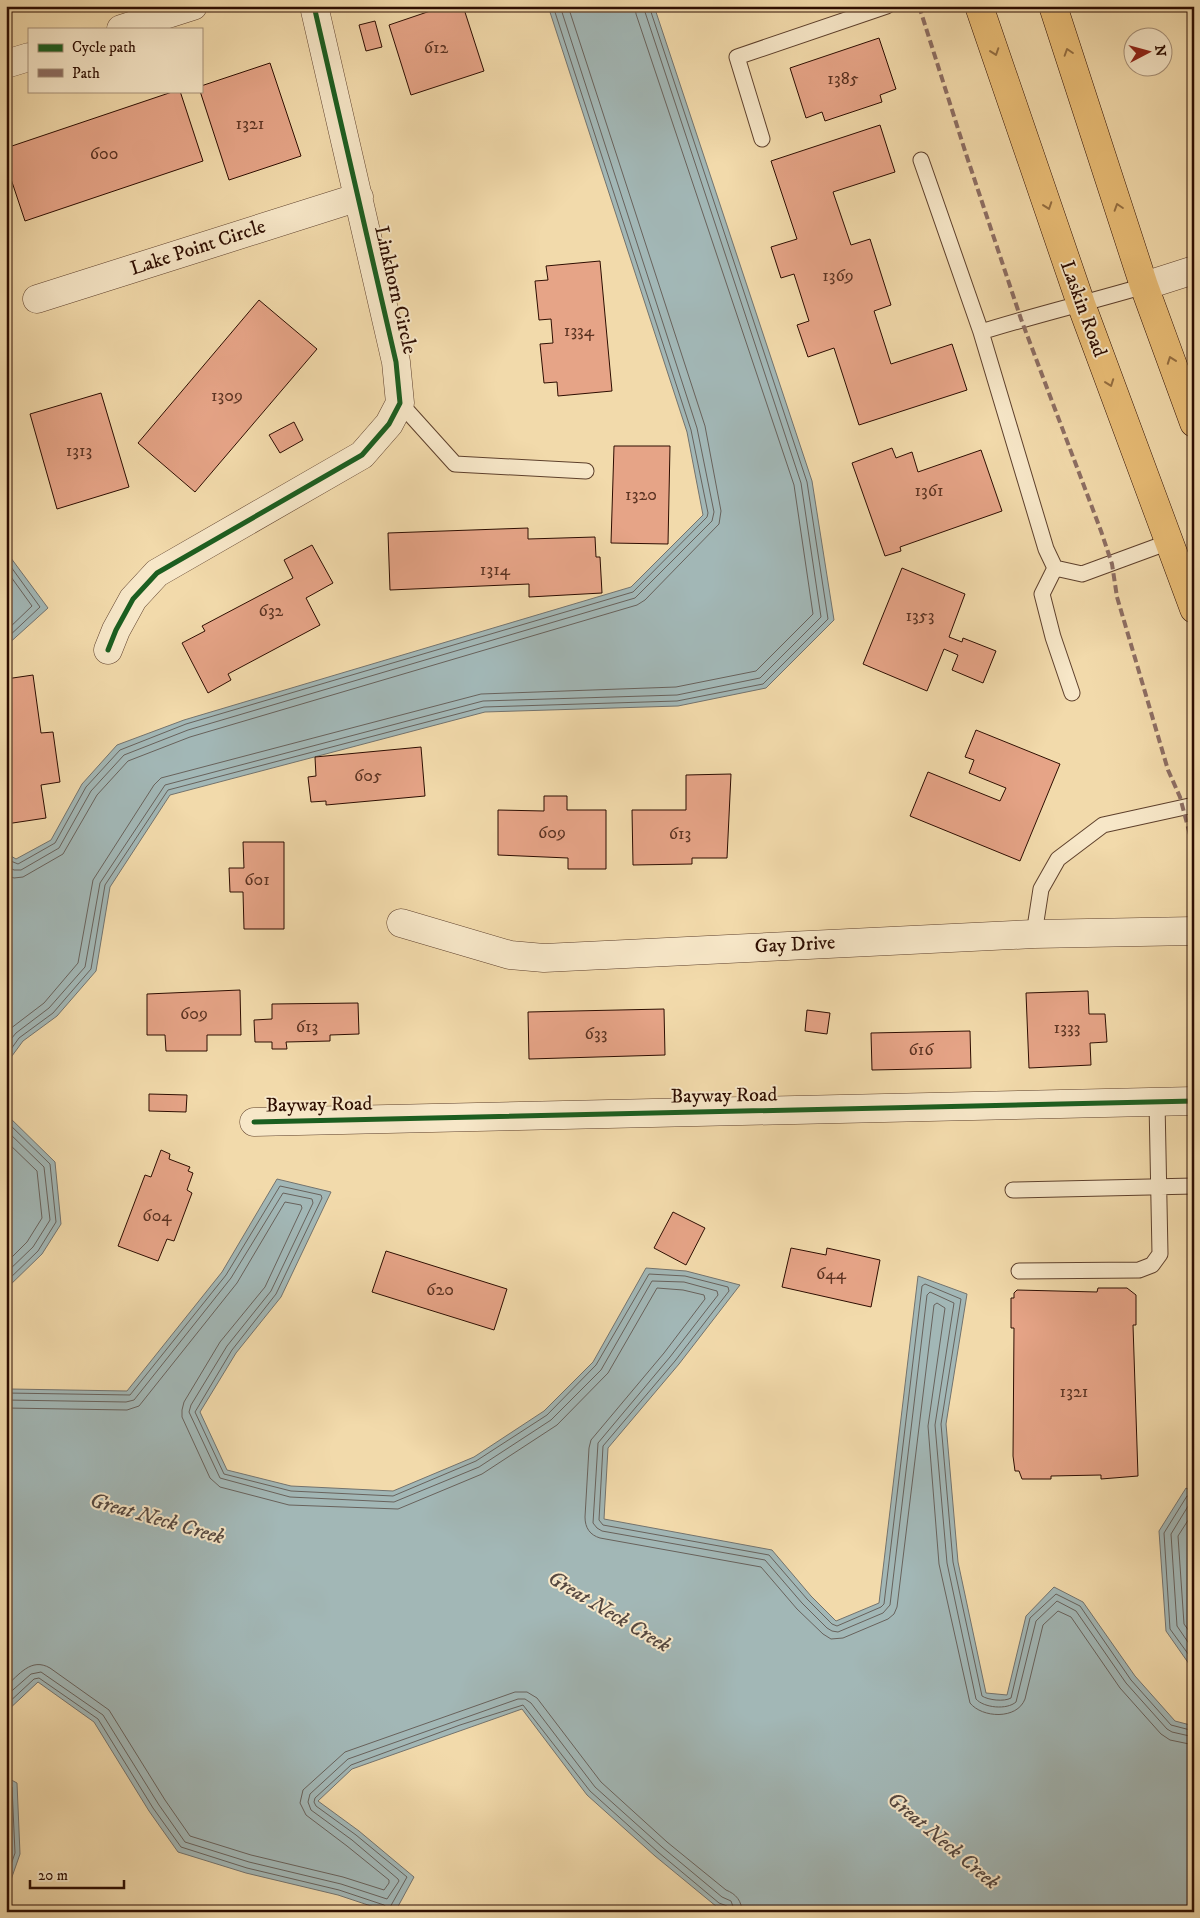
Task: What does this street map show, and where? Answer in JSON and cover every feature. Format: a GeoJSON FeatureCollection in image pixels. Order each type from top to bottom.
{"type":"FeatureCollection","features":[{"type":"Feature","properties":{"kind":"main road","name":"Laskin Road"},"geometry":{"type":"LineString","coordinates":[[979,6],[1081,304],[1194,609]]}},
{"type":"Feature","properties":{"kind":"main road"},"geometry":{"type":"LineString","coordinates":[[1054,6],[1144,286],[1194,423]]}},
{"type":"Feature","properties":{"kind":"street"},"geometry":{"type":"LineString","coordinates":[[124,28],[193,6]]}},
{"type":"Feature","properties":{"kind":"street","name":"Linkhorn Circle"},"geometry":{"type":"LineString","coordinates":[[314,6],[396,362],[400,403]]}},
{"type":"Feature","properties":{"kind":"street"},"geometry":{"type":"LineString","coordinates":[[6,64],[28,57]]}},
{"type":"Feature","properties":{"kind":"street","name":"Lake Point Circle"},"geometry":{"type":"LineString","coordinates":[[37,299],[358,197]]}},
{"type":"Feature","properties":{"kind":"street"},"geometry":{"type":"LineString","coordinates":[[1144,286],[1194,270]]}},
{"type":"Feature","properties":{"kind":"street"},"geometry":{"type":"LineString","coordinates":[[108,650],[116,630],[133,599],[157,573],[362,455],[389,424],[400,403]]}},
{"type":"Feature","properties":{"kind":"street","name":"Gay Drive"},"geometry":{"type":"LineString","coordinates":[[401,923],[510,955],[544,958],[1034,934],[1194,931]]}},
{"type":"Feature","properties":{"kind":"street","name":"Bayway Road"},"geometry":{"type":"LineString","coordinates":[[254,1122],[1194,1101]]}},
{"type":"Feature","properties":{"kind":"lane"},"geometry":{"type":"LineString","coordinates":[[762,139],[738,56],[887,6]]}},
{"type":"Feature","properties":{"kind":"lane"},"geometry":{"type":"LineString","coordinates":[[921,160],[981,332],[1046,549],[1055,568]]}},
{"type":"Feature","properties":{"kind":"lane"},"geometry":{"type":"LineString","coordinates":[[981,332],[1021,319],[1144,286]]}},
{"type":"Feature","properties":{"kind":"lane"},"geometry":{"type":"LineString","coordinates":[[400,403],[455,464],[586,471]]}},
{"type":"Feature","properties":{"kind":"lane"},"geometry":{"type":"LineString","coordinates":[[1055,568],[1082,574],[1169,542]]}},
{"type":"Feature","properties":{"kind":"lane"},"geometry":{"type":"LineString","coordinates":[[1055,568],[1042,594],[1053,637],[1072,693]]}},
{"type":"Feature","properties":{"kind":"lane"},"geometry":{"type":"LineString","coordinates":[[1034,934],[1041,889],[1058,859],[1103,825],[1194,805]]}},
{"type":"Feature","properties":{"kind":"lane"},"geometry":{"type":"LineString","coordinates":[[1019,1271],[1139,1270],[1152,1265],[1160,1254],[1156,1102]]}},
{"type":"Feature","properties":{"kind":"lane"},"geometry":{"type":"LineString","coordinates":[[1013,1190],[1194,1186]]}},
{"type":"Feature","properties":{"kind":"water"},"geometry":{"type":"Polygon","coordinates":[[[548,6],[654,6],[812,481],[834,620],[766,688],[678,706],[485,712],[170,795],[110,887],[96,971],[57,1016],[23,1041],[9,1060],[6,1114],[6,853],[16,859],[51,840],[82,784],[117,745],[184,720],[631,587],[703,515],[687,432],[548,6]]]}},
{"type":"Feature","properties":{"kind":"water"},"geometry":{"type":"Polygon","coordinates":[[[6,545],[8,554],[48,608],[6,646],[6,545]]]}},
{"type":"Feature","properties":{"kind":"water"},"geometry":{"type":"Polygon","coordinates":[[[6,1114],[55,1162],[61,1224],[42,1254],[6,1289],[6,1114]]]}},
{"type":"Feature","properties":{"kind":"water","name":"Great Neck Creek"},"geometry":{"type":"Polygon","coordinates":[[[277,1179],[331,1192],[281,1297],[236,1353],[200,1412],[227,1470],[291,1486],[393,1491],[474,1457],[544,1411],[593,1362],[646,1268],[686,1271],[740,1285],[679,1364],[608,1448],[604,1519],[772,1550],[811,1596],[836,1621],[879,1603],[918,1276],[967,1294],[946,1424],[958,1562],[986,1693],[1007,1695],[1026,1616],[1054,1587],[1083,1602],[1135,1676],[1175,1721],[1194,1726],[1194,1912],[730,1912],[717,1907],[655,1856],[587,1795],[522,1709],[352,1769],[318,1801],[359,1831],[414,1877],[395,1912],[389,1912],[338,1895],[246,1873],[178,1852],[149,1811],[94,1722],[38,1682],[6,1712],[6,1387],[10,1389],[127,1391],[222,1272],[277,1179]]]}},
{"type":"Feature","properties":{"kind":"water"},"geometry":{"type":"Polygon","coordinates":[[[1186,1488],[1194,1492],[1194,1671],[1166,1631],[1159,1531],[1186,1488]]]}},
{"type":"Feature","properties":{"kind":"water"},"geometry":{"type":"Polygon","coordinates":[[[6,1777],[17,1783],[20,1854],[6,1894],[6,1777]]]}},
{"type":"Feature","properties":{"kind":"building"},"geometry":{"type":"Polygon","coordinates":[[[445,6],[463,6],[484,71],[411,95],[389,25],[445,6]]]}},
{"type":"Feature","properties":{"kind":"building"},"geometry":{"type":"Polygon","coordinates":[[[375,21],[382,47],[366,51],[359,25],[375,21]]]}},
{"type":"Feature","properties":{"kind":"building"},"geometry":{"type":"Polygon","coordinates":[[[879,38],[896,89],[880,95],[882,102],[825,121],[822,112],[806,118],[790,68],[879,38]]]}},
{"type":"Feature","properties":{"kind":"building"},"geometry":{"type":"Polygon","coordinates":[[[270,63],[301,156],[229,180],[200,92],[202,92],[202,86],[270,63]]]}},
{"type":"Feature","properties":{"kind":"building"},"geometry":{"type":"Polygon","coordinates":[[[172,92],[180,92],[203,161],[25,221],[6,164],[6,148],[172,92]]]}},
{"type":"Feature","properties":{"kind":"building"},"geometry":{"type":"Polygon","coordinates":[[[880,125],[895,172],[833,192],[851,245],[870,239],[891,305],[874,311],[891,364],[952,344],[967,390],[859,425],[834,348],[808,357],[797,325],[809,321],[794,274],[781,278],[771,247],[797,239],[771,161],[880,125]]]}},
{"type":"Feature","properties":{"kind":"building"},"geometry":{"type":"Polygon","coordinates":[[[600,261],[612,391],[558,396],[557,382],[544,383],[540,344],[553,343],[551,319],[539,320],[535,281],[548,280],[546,266],[600,261]]]}},
{"type":"Feature","properties":{"kind":"building"},"geometry":{"type":"Polygon","coordinates":[[[259,300],[317,349],[195,492],[138,443],[259,300]]]}},
{"type":"Feature","properties":{"kind":"building"},"geometry":{"type":"Polygon","coordinates":[[[101,393],[129,487],[57,509],[30,414],[101,393]]]}},
{"type":"Feature","properties":{"kind":"building"},"geometry":{"type":"Polygon","coordinates":[[[294,422],[303,440],[280,453],[269,435],[294,422]]]}},
{"type":"Feature","properties":{"kind":"building"},"geometry":{"type":"Polygon","coordinates":[[[614,446],[670,446],[668,544],[611,543],[614,446]]]}},
{"type":"Feature","properties":{"kind":"building"},"geometry":{"type":"Polygon","coordinates":[[[892,448],[896,458],[912,452],[918,472],[981,450],[1002,511],[900,547],[901,551],[885,556],[852,463],[892,448]]]}},
{"type":"Feature","properties":{"kind":"building"},"geometry":{"type":"Polygon","coordinates":[[[528,528],[528,539],[595,537],[596,557],[600,557],[602,593],[529,597],[529,584],[390,590],[388,533],[528,528]]]}},
{"type":"Feature","properties":{"kind":"building"},"geometry":{"type":"Polygon","coordinates":[[[312,545],[333,583],[306,598],[320,625],[228,674],[231,680],[208,693],[182,643],[205,631],[202,626],[293,578],[284,560],[312,545]]]}},
{"type":"Feature","properties":{"kind":"building"},"geometry":{"type":"Polygon","coordinates":[[[902,568],[965,594],[949,637],[962,642],[963,638],[996,651],[983,683],[952,670],[958,655],[944,649],[927,691],[863,664],[902,568]]]}},
{"type":"Feature","properties":{"kind":"building"},"geometry":{"type":"Polygon","coordinates":[[[33,675],[41,733],[53,732],[60,782],[41,785],[46,818],[6,824],[6,679],[33,675]]]}},
{"type":"Feature","properties":{"kind":"building"},"geometry":{"type":"Polygon","coordinates":[[[976,730],[1060,764],[1020,861],[910,816],[928,772],[1000,801],[1006,788],[969,773],[974,760],[965,757],[976,730]]]}},
{"type":"Feature","properties":{"kind":"building"},"geometry":{"type":"Polygon","coordinates":[[[421,747],[425,796],[326,805],[326,801],[311,802],[308,777],[316,776],[315,757],[421,747]]]}},
{"type":"Feature","properties":{"kind":"building"},"geometry":{"type":"Polygon","coordinates":[[[731,774],[727,858],[692,858],[692,864],[633,865],[632,810],[686,810],[686,775],[731,774]]]}},
{"type":"Feature","properties":{"kind":"building"},"geometry":{"type":"Polygon","coordinates":[[[544,796],[567,796],[567,810],[606,810],[606,869],[568,869],[568,858],[498,855],[498,810],[544,811],[544,796]]]}},
{"type":"Feature","properties":{"kind":"building"},"geometry":{"type":"Polygon","coordinates":[[[243,842],[284,842],[284,929],[244,929],[243,892],[230,892],[229,868],[244,868],[243,842]]]}},
{"type":"Feature","properties":{"kind":"building"},"geometry":{"type":"Polygon","coordinates":[[[240,990],[241,1035],[207,1035],[207,1051],[166,1051],[165,1035],[147,1035],[147,994],[240,990]]]}},
{"type":"Feature","properties":{"kind":"building"},"geometry":{"type":"Polygon","coordinates":[[[1088,991],[1089,1014],[1105,1014],[1107,1042],[1090,1043],[1091,1065],[1029,1068],[1026,993],[1088,991]]]}},
{"type":"Feature","properties":{"kind":"building"},"geometry":{"type":"Polygon","coordinates":[[[358,1003],[359,1034],[330,1035],[330,1041],[286,1042],[287,1049],[272,1049],[272,1042],[255,1042],[254,1020],[272,1019],[272,1004],[358,1003]]]}},
{"type":"Feature","properties":{"kind":"building"},"geometry":{"type":"Polygon","coordinates":[[[664,1009],[665,1055],[529,1059],[528,1012],[664,1009]]]}},
{"type":"Feature","properties":{"kind":"building"},"geometry":{"type":"Polygon","coordinates":[[[807,1010],[830,1013],[827,1034],[805,1031],[807,1010]]]}},
{"type":"Feature","properties":{"kind":"building"},"geometry":{"type":"Polygon","coordinates":[[[970,1031],[971,1068],[872,1070],[871,1033],[970,1031]]]}},
{"type":"Feature","properties":{"kind":"building"},"geometry":{"type":"Polygon","coordinates":[[[149,1094],[187,1095],[186,1112],[149,1111],[149,1094]]]}},
{"type":"Feature","properties":{"kind":"building"},"geometry":{"type":"Polygon","coordinates":[[[161,1150],[170,1154],[169,1159],[190,1167],[188,1171],[193,1173],[187,1190],[192,1193],[174,1241],[167,1239],[158,1261],[118,1246],[145,1175],[151,1177],[161,1150]]]}},
{"type":"Feature","properties":{"kind":"building"},"geometry":{"type":"Polygon","coordinates":[[[673,1212],[705,1228],[686,1265],[654,1248],[673,1212]]]}},
{"type":"Feature","properties":{"kind":"building"},"geometry":{"type":"Polygon","coordinates":[[[791,1248],[826,1255],[827,1248],[880,1260],[871,1307],[782,1287],[791,1248]]]}},
{"type":"Feature","properties":{"kind":"building"},"geometry":{"type":"Polygon","coordinates":[[[386,1251],[507,1289],[494,1330],[372,1292],[386,1251]]]}},
{"type":"Feature","properties":{"kind":"building"},"geometry":{"type":"Polygon","coordinates":[[[1098,1288],[1127,1288],[1136,1295],[1136,1325],[1133,1325],[1138,1476],[1101,1479],[1101,1475],[1051,1476],[1051,1479],[1022,1479],[1019,1471],[1015,1471],[1013,1456],[1014,1328],[1011,1328],[1011,1298],[1014,1298],[1014,1293],[1017,1290],[1097,1292],[1098,1288]]]}},
{"type":"Feature","properties":{"kind":"marked path"},"geometry":{"type":"LineString","coordinates":[[919,6],[1021,319],[1112,564],[1117,597],[1168,770],[1180,797],[1194,850]]}},
{"type":"Feature","properties":{"kind":"cycle path"},"geometry":{"type":"LineString","coordinates":[[108,650],[116,630],[133,599],[157,573],[362,455],[389,424],[400,403],[396,362],[314,6]]}},
{"type":"Feature","properties":{"kind":"cycle path"},"geometry":{"type":"LineString","coordinates":[[254,1122],[1194,1101]]}}]}
